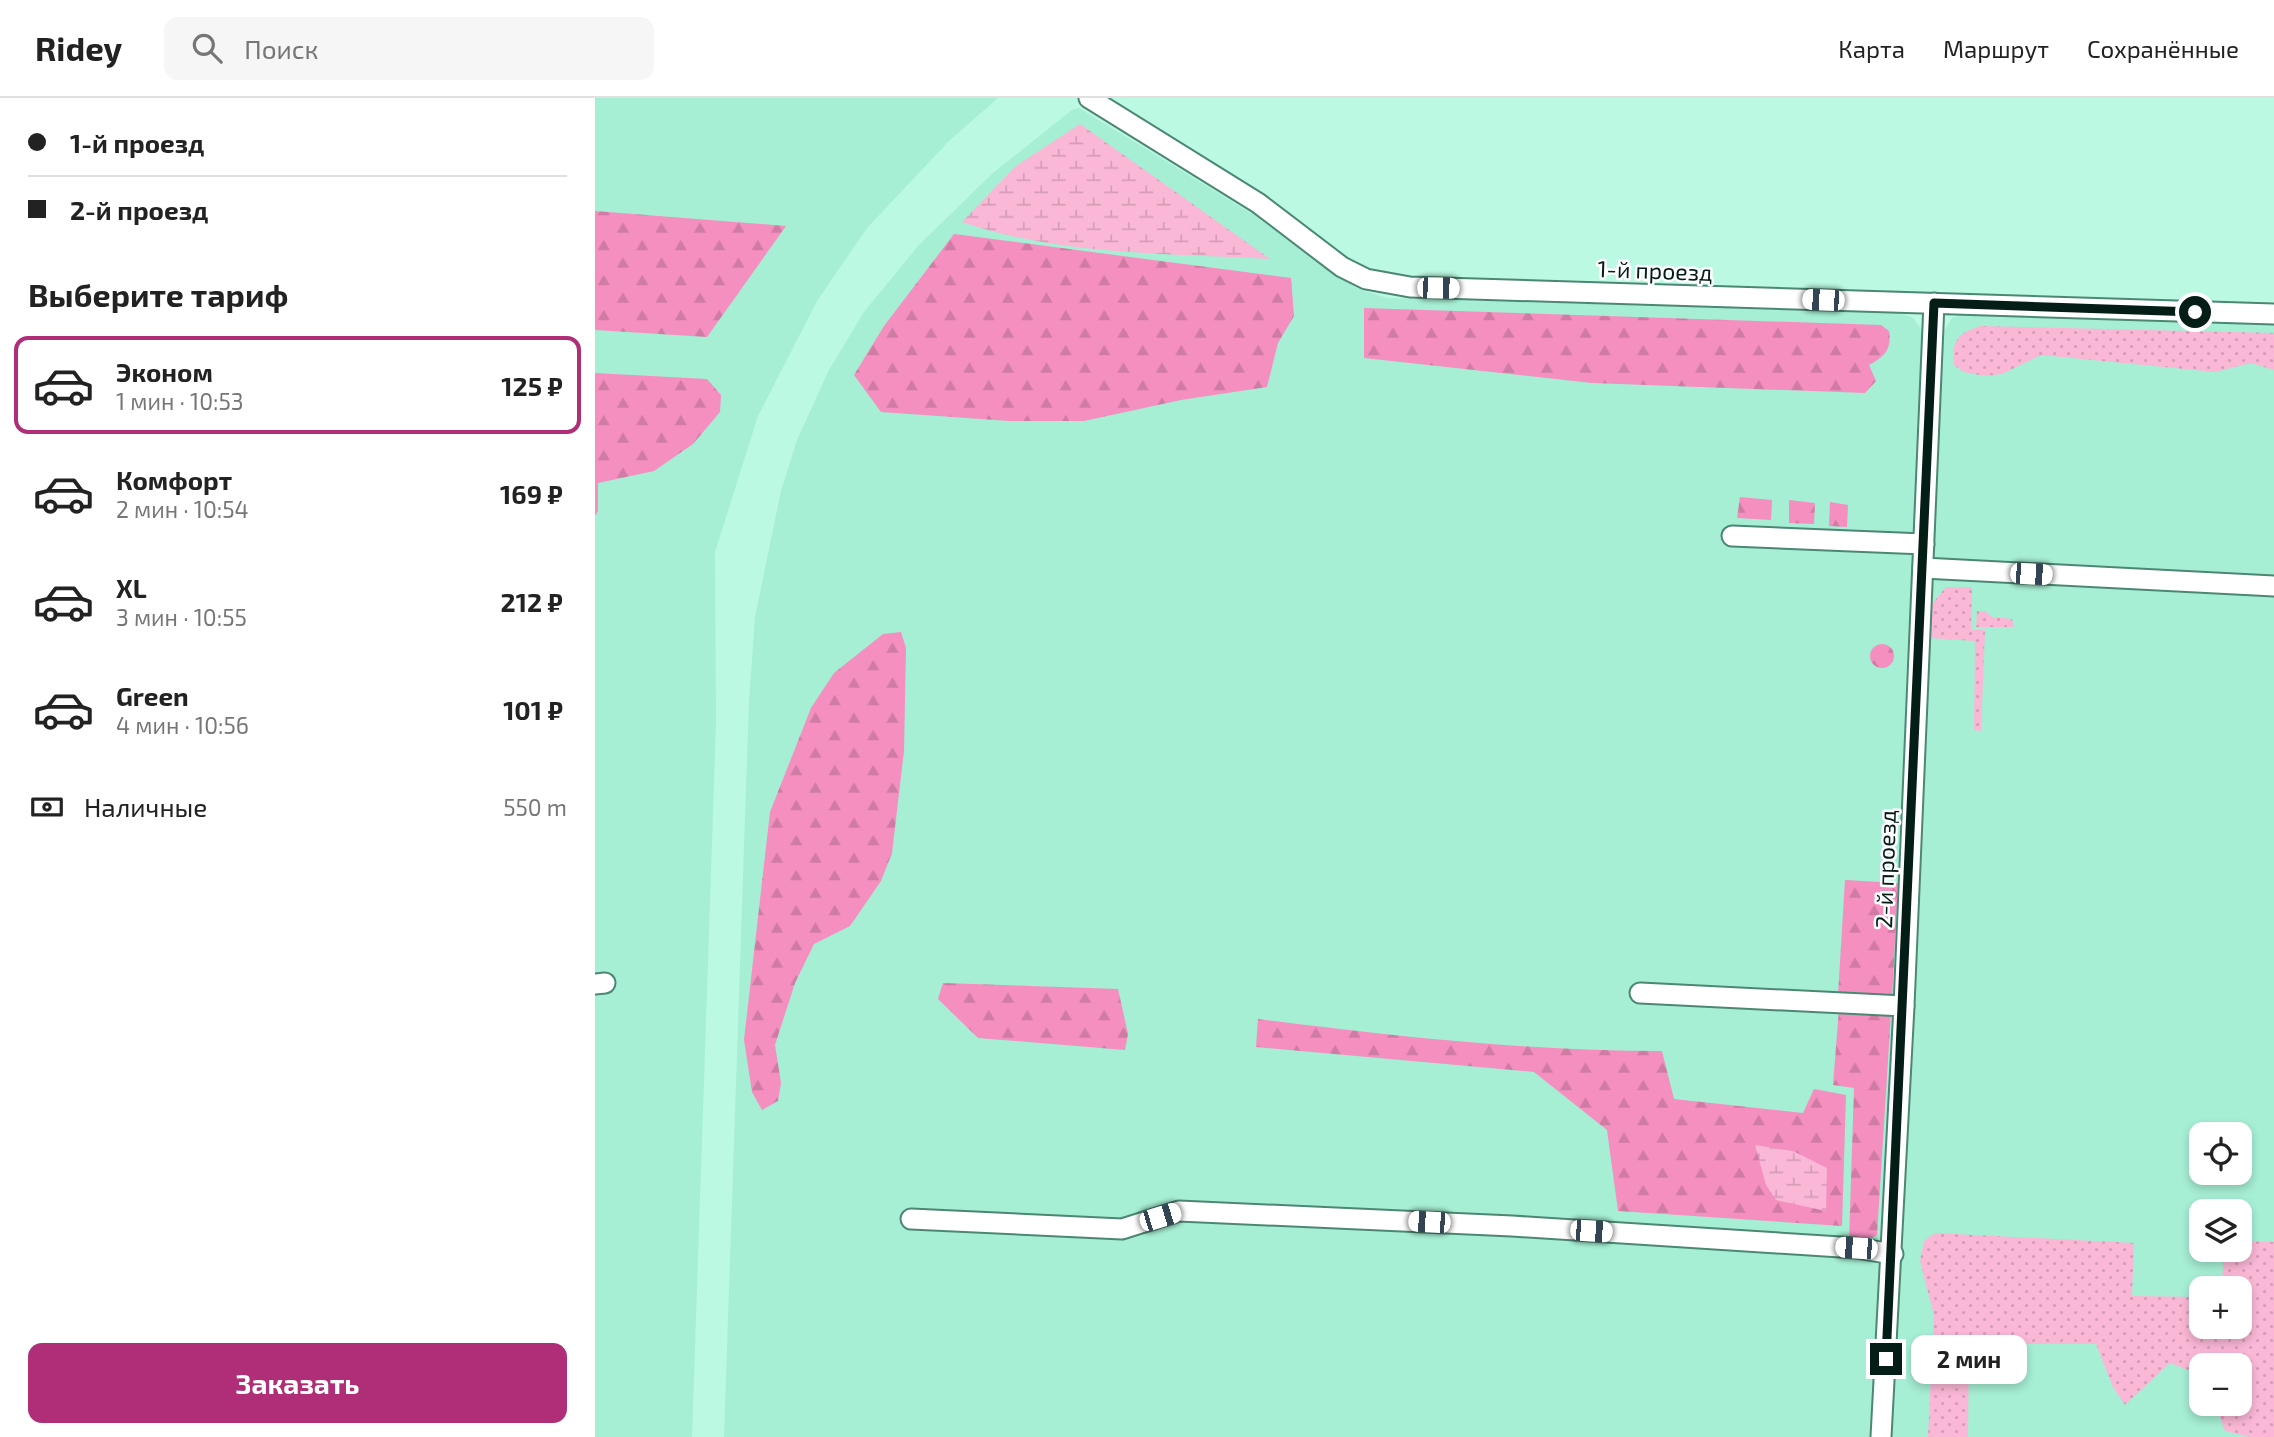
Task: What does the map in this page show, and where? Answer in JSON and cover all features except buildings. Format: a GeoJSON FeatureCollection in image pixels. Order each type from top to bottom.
{"type":"FeatureCollection","features":[{"type":"Feature","properties":{"kind":"street","name":"1-й проезд"},"geometry":{"type":"LineString","coordinates":[[1089,98],[1258,203],[1342,267],[1366,279],[1410,287],[2274,314]]}},
{"type":"Feature","properties":{"kind":"street","name":"2-й проезд"},"geometry":{"type":"LineString","coordinates":[[1881,1437],[1893,1254],[1934,303]]}},
{"type":"Feature","properties":{"kind":"street"},"geometry":{"type":"LineString","coordinates":[[1732,536],[1924,544]]}},
{"type":"Feature","properties":{"kind":"street"},"geometry":{"type":"LineString","coordinates":[[1923,568],[2274,586]]}},
{"type":"Feature","properties":{"kind":"street"},"geometry":{"type":"LineString","coordinates":[[1640,993],[1904,1006]]}},
{"type":"Feature","properties":{"kind":"street"},"geometry":{"type":"LineString","coordinates":[[911,1219],[1122,1228],[1179,1211],[1512,1226],[1856,1248],[1893,1254]]}},
{"type":"Feature","properties":{"kind":"shaded area"},"geometry":{"type":"Polygon","coordinates":[[[595,98],[998,98],[949,141],[867,228],[817,301],[758,416],[715,552],[716,722],[692,1437],[595,1437],[595,98]]]}},
{"type":"Feature","properties":{"kind":"shaded area"},"geometry":{"type":"Polygon","coordinates":[[[1079,108],[1254,215],[1356,288],[1387,298],[1900,313],[1913,318],[1921,329],[1924,338],[1907,796],[1872,1437],[724,1437],[749,701],[755,617],[781,491],[797,440],[829,370],[864,312],[919,245],[993,173],[1072,110],[1079,108]]]}},
{"type":"Feature","properties":{"kind":"shaded area"},"geometry":{"type":"Polygon","coordinates":[[[1964,314],[2274,325],[2274,1437],[1890,1437],[1903,1222],[1940,338],[1952,318],[1964,314]]]}},
{"type":"Feature","properties":{"kind":"green space"},"geometry":{"type":"Polygon","coordinates":[[[1080,124],[1270,259],[1154,254],[1076,247],[999,233],[962,222],[1016,166],[1080,124]]]}},
{"type":"Feature","properties":{"kind":"green space"},"geometry":{"type":"Polygon","coordinates":[[[595,211],[786,226],[707,337],[595,330],[595,211]]]}},
{"type":"Feature","properties":{"kind":"green space"},"geometry":{"type":"Polygon","coordinates":[[[954,234],[1291,278],[1294,316],[1278,343],[1267,387],[1181,400],[1084,421],[1009,421],[881,412],[854,375],[884,326],[954,234]]]}},
{"type":"Feature","properties":{"kind":"green space"},"geometry":{"type":"Polygon","coordinates":[[[1364,308],[1881,325],[1889,331],[1890,338],[1886,352],[1869,365],[1876,381],[1865,393],[1592,383],[1364,358],[1364,308]]]}},
{"type":"Feature","properties":{"kind":"green space"},"geometry":{"type":"Polygon","coordinates":[[[1981,326],[2274,333],[2274,370],[2251,363],[2215,372],[2041,355],[2002,374],[1985,376],[1964,372],[1954,365],[1955,344],[1962,335],[1981,326]]]}},
{"type":"Feature","properties":{"kind":"green space"},"geometry":{"type":"Polygon","coordinates":[[[595,373],[707,379],[721,395],[720,412],[693,444],[654,471],[598,483],[598,511],[595,516],[595,373]]]}},
{"type":"Feature","properties":{"kind":"green space"},"geometry":{"type":"Polygon","coordinates":[[[1740,497],[1772,500],[1771,520],[1737,518],[1740,497]]]}},
{"type":"Feature","properties":{"kind":"green space"},"geometry":{"type":"Polygon","coordinates":[[[1789,500],[1815,503],[1814,524],[1789,523],[1789,500]]]}},
{"type":"Feature","properties":{"kind":"green space"},"geometry":{"type":"Polygon","coordinates":[[[1830,502],[1848,505],[1847,527],[1829,526],[1830,502]]]}},
{"type":"Feature","properties":{"kind":"green space"},"geometry":{"type":"Polygon","coordinates":[[[1946,587],[1972,587],[1971,630],[1985,630],[1981,731],[1974,730],[1975,641],[1930,638],[1932,604],[1946,587]]]}},
{"type":"Feature","properties":{"kind":"green space"},"geometry":{"type":"Polygon","coordinates":[[[1977,611],[1985,611],[1992,617],[2012,619],[2014,627],[1976,627],[1977,611]]]}},
{"type":"Feature","properties":{"kind":"green space"},"geometry":{"type":"Polygon","coordinates":[[[901,632],[906,648],[904,751],[892,853],[881,881],[850,926],[814,944],[795,983],[775,1045],[781,1083],[778,1101],[762,1110],[752,1092],[744,1040],[770,812],[811,708],[834,673],[883,634],[901,632]]]}},
{"type":"Feature","properties":{"kind":"green space"},"geometry":{"type":"Polygon","coordinates":[[[1882,644],[1890,648],[1894,656],[1890,664],[1882,668],[1874,664],[1870,656],[1874,648],[1882,644]]]}},
{"type":"Feature","properties":{"kind":"green space"},"geometry":{"type":"Polygon","coordinates":[[[1845,880],[1898,883],[1892,998],[1838,995],[1845,880]]]}},
{"type":"Feature","properties":{"kind":"green space"},"geometry":{"type":"Polygon","coordinates":[[[943,983],[1118,989],[1128,1034],[1125,1050],[978,1038],[938,999],[943,983]]]}},
{"type":"Feature","properties":{"kind":"green space"},"geometry":{"type":"Polygon","coordinates":[[[1839,1009],[1891,1013],[1877,1235],[1863,1242],[1849,1241],[1854,1088],[1833,1085],[1839,1009]]]}},
{"type":"Feature","properties":{"kind":"green space"},"geometry":{"type":"Polygon","coordinates":[[[1258,1019],[1460,1041],[1662,1051],[1674,1099],[1803,1113],[1814,1089],[1846,1095],[1842,1226],[1618,1211],[1607,1130],[1534,1072],[1256,1047],[1258,1019]]]}},
{"type":"Feature","properties":{"kind":"green space"},"geometry":{"type":"Polygon","coordinates":[[[1755,1145],[1793,1151],[1827,1168],[1826,1211],[1776,1200],[1766,1185],[1755,1145]]]}},
{"type":"Feature","properties":{"kind":"green space"},"geometry":{"type":"Polygon","coordinates":[[[1935,1233],[2134,1243],[2132,1296],[2189,1297],[2189,1339],[2252,1339],[2252,1276],[2222,1276],[2224,1262],[2252,1262],[2252,1241],[2274,1242],[2274,1437],[2250,1437],[2225,1431],[2219,1416],[2252,1416],[2252,1353],[2189,1353],[2189,1370],[2170,1363],[2125,1405],[2113,1387],[2096,1344],[1969,1344],[1968,1437],[1928,1437],[1934,1315],[1920,1261],[1924,1241],[1935,1233]]]}},
{"type":"Feature","properties":{"kind":"route"},"geometry":{"type":"LineString","coordinates":[[1886,1359],[1902,1061],[1934,303],[2195,312]]}}]}
